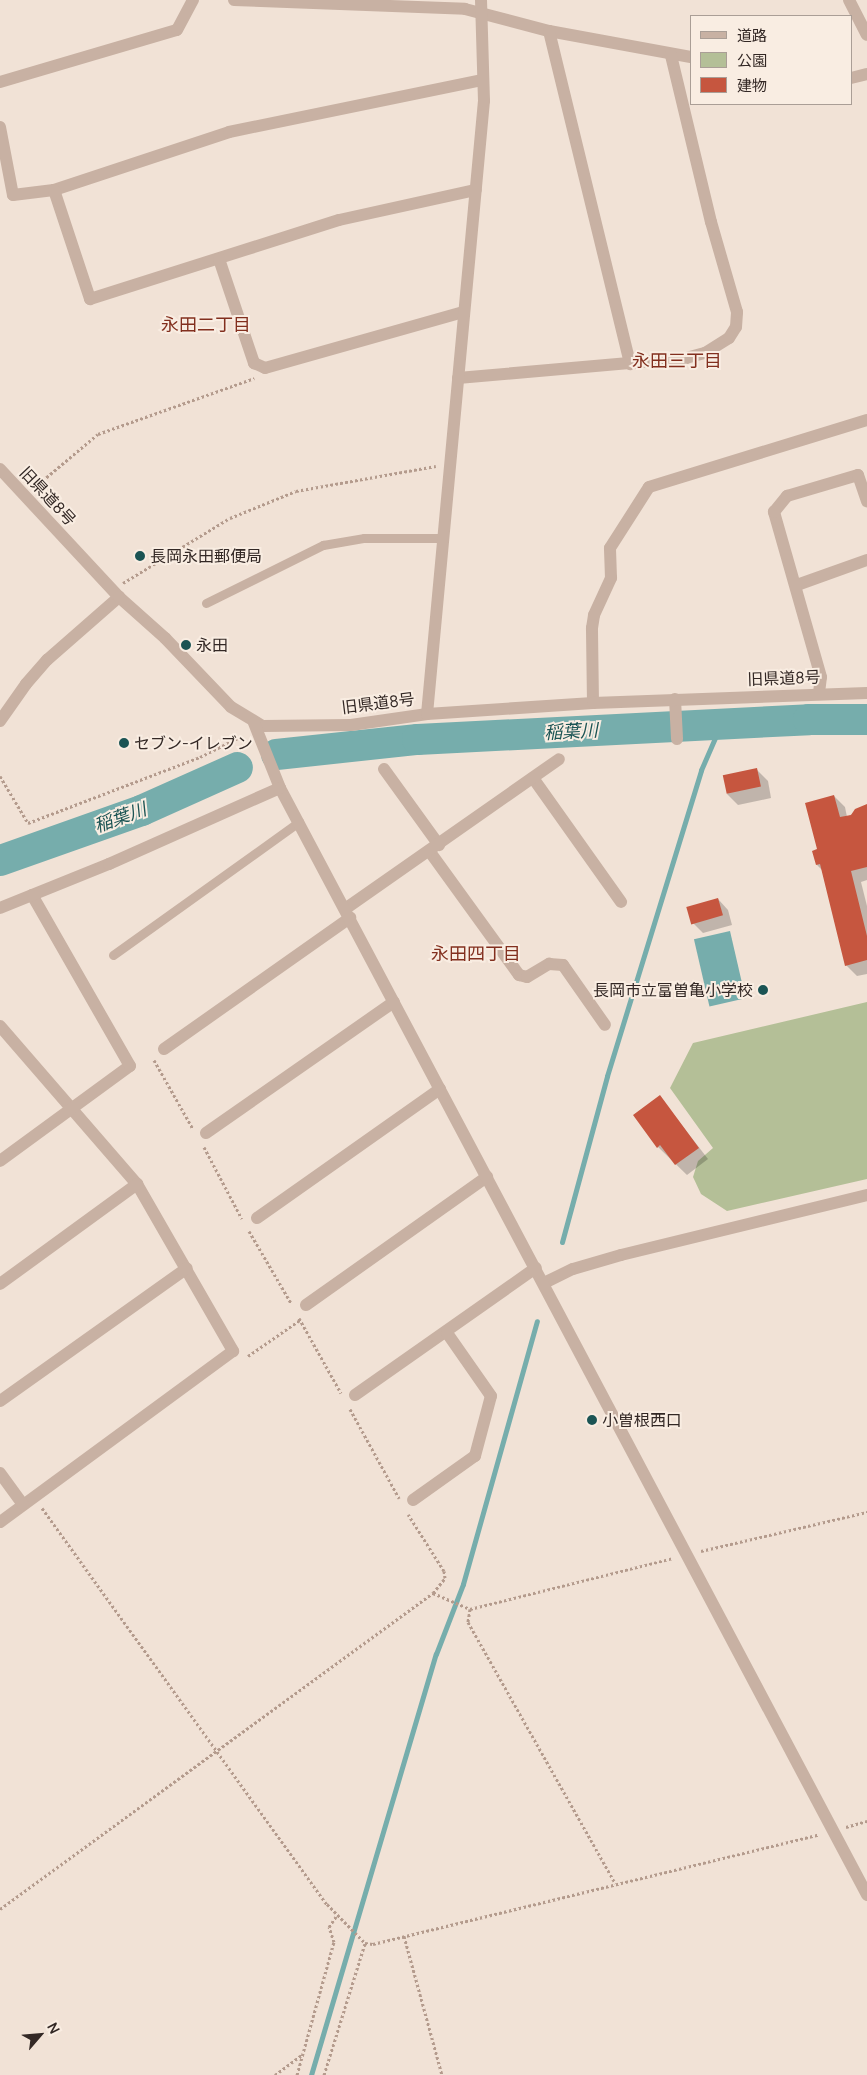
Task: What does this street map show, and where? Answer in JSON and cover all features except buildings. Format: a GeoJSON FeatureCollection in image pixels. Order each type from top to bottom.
{"type":"FeatureCollection","features":[{"type":"Feature","properties":{"kind":"street"},"geometry":{"type":"LineString","coordinates":[[0,82],[177,30],[193,0]]}},
{"type":"Feature","properties":{"kind":"street"},"geometry":{"type":"LineString","coordinates":[[234,0],[481,6],[549,31],[690,57]]}},
{"type":"Feature","properties":{"kind":"street"},"geometry":{"type":"LineString","coordinates":[[849,0],[867,35]]}},
{"type":"Feature","properties":{"kind":"street"},"geometry":{"type":"LineString","coordinates":[[427,714],[463,312],[476,190],[483,80],[481,6]]}},
{"type":"Feature","properties":{"kind":"street"},"geometry":{"type":"LineString","coordinates":[[549,31],[630,364]]}},
{"type":"Feature","properties":{"kind":"street"},"geometry":{"type":"LineString","coordinates":[[458,378],[630,364],[705,353],[729,338],[736,327],[736,312],[711,222],[671,54]]}},
{"type":"Feature","properties":{"kind":"street"},"geometry":{"type":"LineString","coordinates":[[852,78],[867,74]]}},
{"type":"Feature","properties":{"kind":"street"},"geometry":{"type":"LineString","coordinates":[[0,127],[13,195],[54,190],[229,132],[483,80]]}},
{"type":"Feature","properties":{"kind":"street"},"geometry":{"type":"LineString","coordinates":[[54,190],[90,299],[339,220],[476,190]]}},
{"type":"Feature","properties":{"kind":"street"},"geometry":{"type":"LineString","coordinates":[[219,259],[254,363],[265,368],[463,312]]}},
{"type":"Feature","properties":{"kind":"street"},"geometry":{"type":"LineString","coordinates":[[593,703],[592,628],[594,615],[611,578],[610,548],[649,487],[867,420]]}},
{"type":"Feature","properties":{"kind":"street","name":"旧県道8号"},"geometry":{"type":"LineString","coordinates":[[0,469],[116,594],[165,638],[231,707],[254,723],[285,727],[351,725],[427,714],[593,703],[675,703],[819,693],[867,693]]}},
{"type":"Feature","properties":{"kind":"street"},"geometry":{"type":"LineString","coordinates":[[819,693],[821,677],[797,586],[776,521],[776,506],[787,496],[858,476],[867,501]]}},
{"type":"Feature","properties":{"kind":"street"},"geometry":{"type":"LineString","coordinates":[[797,586],[867,560]]}},
{"type":"Feature","properties":{"kind":"street"},"geometry":{"type":"LineString","coordinates":[[0,721],[26,684],[47,660],[116,594]]}},
{"type":"Feature","properties":{"kind":"street"},"geometry":{"type":"LineString","coordinates":[[675,703],[677,738]]}},
{"type":"Feature","properties":{"kind":"street"},"geometry":{"type":"LineString","coordinates":[[254,723],[280,788],[867,1895]]}},
{"type":"Feature","properties":{"kind":"street"},"geometry":{"type":"LineString","coordinates":[[164,1049],[559,759]]}},
{"type":"Feature","properties":{"kind":"street"},"geometry":{"type":"LineString","coordinates":[[384,769],[434,849],[520,975],[527,977],[557,962],[563,965],[605,1025]]}},
{"type":"Feature","properties":{"kind":"street"},"geometry":{"type":"LineString","coordinates":[[533,778],[622,902]]}},
{"type":"Feature","properties":{"kind":"street"},"geometry":{"type":"LineString","coordinates":[[0,908],[280,788]]}},
{"type":"Feature","properties":{"kind":"street"},"geometry":{"type":"LineString","coordinates":[[0,1161],[71,1112],[130,1066],[32,895]]}},
{"type":"Feature","properties":{"kind":"street"},"geometry":{"type":"LineString","coordinates":[[202,1138],[394,1002]]}},
{"type":"Feature","properties":{"kind":"street"},"geometry":{"type":"LineString","coordinates":[[0,1026],[71,1112],[137,1184],[233,1351],[0,1522]]}},
{"type":"Feature","properties":{"kind":"street"},"geometry":{"type":"LineString","coordinates":[[257,1218],[440,1089]]}},
{"type":"Feature","properties":{"kind":"street"},"geometry":{"type":"LineString","coordinates":[[306,1305],[487,1177]]}},
{"type":"Feature","properties":{"kind":"street"},"geometry":{"type":"LineString","coordinates":[[0,1284],[137,1184]]}},
{"type":"Feature","properties":{"kind":"street"},"geometry":{"type":"LineString","coordinates":[[544,1283],[573,1268],[867,1195]]}},
{"type":"Feature","properties":{"kind":"street"},"geometry":{"type":"LineString","coordinates":[[0,1401],[187,1268]]}},
{"type":"Feature","properties":{"kind":"street"},"geometry":{"type":"LineString","coordinates":[[351,1399],[447,1333],[536,1268]]}},
{"type":"Feature","properties":{"kind":"street"},"geometry":{"type":"LineString","coordinates":[[413,1500],[475,1456],[491,1396],[447,1333]]}},
{"type":"Feature","properties":{"kind":"street"},"geometry":{"type":"LineString","coordinates":[[0,1473],[28,1501]]}},
{"type":"Feature","properties":{"kind":"lane"},"geometry":{"type":"LineString","coordinates":[[206,603],[323,545],[364,538],[444,538]]}},
{"type":"Feature","properties":{"kind":"lane"},"geometry":{"type":"LineString","coordinates":[[113,955],[299,822]]}},
{"type":"Feature","properties":{"kind":"path"},"geometry":{"type":"LineString","coordinates":[[25,496],[98,434],[159,410],[253,380],[265,368]]}},
{"type":"Feature","properties":{"kind":"path"},"geometry":{"type":"LineString","coordinates":[[116,594],[141,570],[230,518],[296,491],[451,462]]}},
{"type":"Feature","properties":{"kind":"path"},"geometry":{"type":"LineString","coordinates":[[0,776],[28,823],[200,757],[238,738]]}},
{"type":"Feature","properties":{"kind":"path"},"geometry":{"type":"LineString","coordinates":[[164,1049],[152,1056],[202,1138],[351,1399]]}},
{"type":"Feature","properties":{"kind":"path"},"geometry":{"type":"LineString","coordinates":[[28,1501],[216,1748],[337,1915],[363,1942],[373,1944],[615,1883],[834,1831],[867,1821]]}},
{"type":"Feature","properties":{"kind":"path"},"geometry":{"type":"LineString","coordinates":[[0,1909],[216,1748],[433,1593],[470,1609],[686,1554],[867,1512]]}},
{"type":"Feature","properties":{"kind":"path"},"geometry":{"type":"LineString","coordinates":[[470,1609],[468,1622],[615,1883]]}},
{"type":"Feature","properties":{"kind":"path"},"geometry":{"type":"LineString","coordinates":[[297,2075],[334,1942],[329,1927],[337,1915]]}},
{"type":"Feature","properties":{"kind":"path"},"geometry":{"type":"LineString","coordinates":[[404,1936],[442,2075]]}},
{"type":"Feature","properties":{"kind":"path"},"geometry":{"type":"LineString","coordinates":[[324,2075],[363,1942]]}},
{"type":"Feature","properties":{"kind":"path"},"geometry":{"type":"LineString","coordinates":[[275,2075],[304,2054]]}},
{"type":"Feature","properties":{"kind":"green space"},"geometry":{"type":"Polygon","coordinates":[[[867,1002],[867,1179],[727,1211],[701,1194],[693,1177],[698,1161],[713,1148],[670,1088],[693,1043],[867,1002]]]}},
{"type":"Feature","properties":{"kind":"water"},"geometry":{"type":"Polygon","coordinates":[[[730,931],[746,998],[709,1007],[694,939],[730,931]]]}},
{"type":"Feature","properties":{"kind":"waterway","name":"稲葉川"},"geometry":{"type":"LineString","coordinates":[[276,754],[417,739],[808,719],[867,719]]}},
{"type":"Feature","properties":{"kind":"waterway"},"geometry":{"type":"LineString","coordinates":[[562,1242],[607,1076],[701,770],[721,724]]}},
{"type":"Feature","properties":{"kind":"waterway","name":"稲葉川"},"geometry":{"type":"LineString","coordinates":[[0,860],[141,810],[237,767]]}},
{"type":"Feature","properties":{"kind":"waterway"},"geometry":{"type":"LineString","coordinates":[[311,2075],[436,1654],[463,1584],[537,1321]]}},
{"type":"Feature","properties":{"kind":"place","name":"長岡永田郵便局"},"geometry":{"type":"Point","coordinates":[140,556]}},
{"type":"Feature","properties":{"kind":"place","name":"永田"},"geometry":{"type":"Point","coordinates":[186,645]}},
{"type":"Feature","properties":{"kind":"place","name":"セブン-イレブン"},"geometry":{"type":"Point","coordinates":[124,743]}},
{"type":"Feature","properties":{"kind":"place","name":"長岡市立富曽亀小学校"},"geometry":{"type":"Point","coordinates":[763,990]}},
{"type":"Feature","properties":{"kind":"place","name":"小曽根西口"},"geometry":{"type":"Point","coordinates":[592,1420]}},
{"type":"Feature","properties":{"kind":"district","name":"永田二丁目"},"geometry":{"type":"Point","coordinates":[206,324]}},
{"type":"Feature","properties":{"kind":"district","name":"永田三丁目"},"geometry":{"type":"Point","coordinates":[677,360]}},
{"type":"Feature","properties":{"kind":"district","name":"永田四丁目"},"geometry":{"type":"Point","coordinates":[476,953]}}]}
